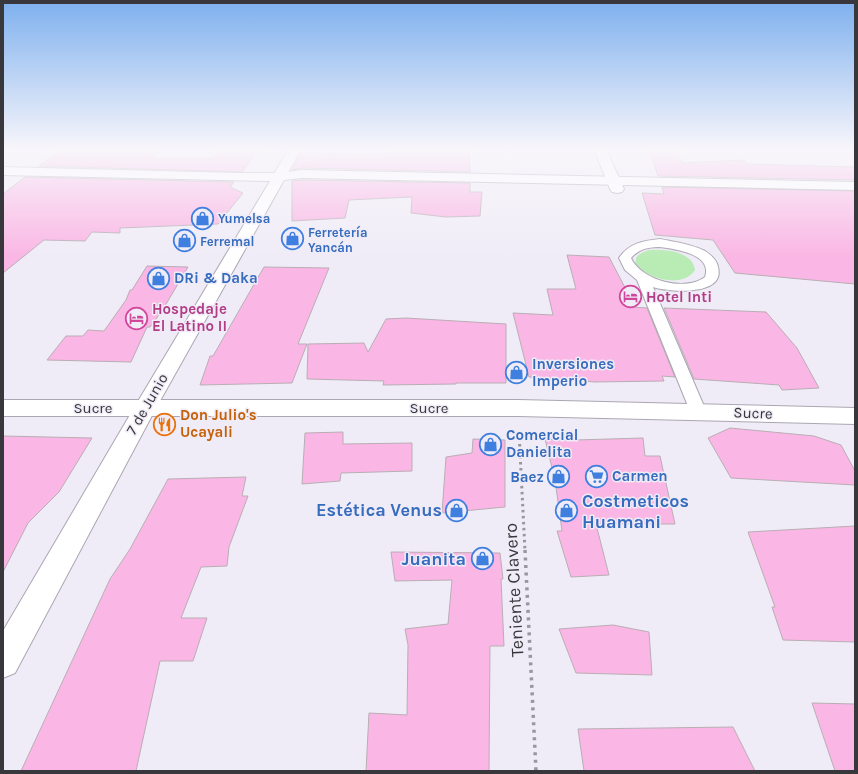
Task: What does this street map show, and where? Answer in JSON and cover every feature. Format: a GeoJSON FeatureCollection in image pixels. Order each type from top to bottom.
{"type":"FeatureCollection","features":[{"type":"Feature","properties":{"kind":"main road","name":"7 de Junio"},"geometry":{"type":"LineString","coordinates":[[3,662],[145,408],[274,185]]}},
{"type":"Feature","properties":{"kind":"main road"},"geometry":{"type":"LineString","coordinates":[[617,185],[855,194]]}},
{"type":"Feature","properties":{"kind":"main road"},"geometry":{"type":"LineString","coordinates":[[643,185],[855,186]]}},
{"type":"Feature","properties":{"kind":"main road","name":"Sucre"},"geometry":{"type":"LineString","coordinates":[[3,408],[518,408],[698,411],[852,420]]}},
{"type":"Feature","properties":{"kind":"lane"},"geometry":{"type":"LineString","coordinates":[[643,279],[656,284],[672,287],[700,285],[709,281],[714,274],[713,268],[708,260],[687,248],[660,243],[636,247],[629,252],[625,258],[627,265],[633,272],[643,279],[698,411]]}},
{"type":"Feature","properties":{"kind":"path","name":"Teniente Clavero"},"geometry":{"type":"LineString","coordinates":[[518,408],[536,771]]}},
{"type":"Feature","properties":{"kind":"green space"},"geometry":{"type":"Polygon","coordinates":[[[649,250],[677,252],[684,255],[693,264],[695,270],[690,276],[682,279],[666,280],[657,278],[641,269],[636,264],[637,256],[649,250]]]}},
{"type":"Feature","properties":{"kind":"building"},"geometry":{"type":"Polygon","coordinates":[[[14,185],[232,185],[230,187],[243,193],[218,224],[120,228],[120,233],[92,232],[85,241],[44,240],[3,273],[3,194],[14,185]]]}},
{"type":"Feature","properties":{"kind":"building"},"geometry":{"type":"Polygon","coordinates":[[[292,185],[470,185],[470,192],[482,192],[480,216],[446,217],[411,213],[412,197],[349,200],[345,218],[292,221],[292,185]]]}},
{"type":"Feature","properties":{"kind":"building"},"geometry":{"type":"Polygon","coordinates":[[[662,187],[855,191],[855,284],[735,273],[713,240],[655,235],[642,193],[664,194],[662,187]]]}},
{"type":"Feature","properties":{"kind":"building"},"geometry":{"type":"Polygon","coordinates":[[[567,255],[609,257],[634,307],[647,308],[675,377],[662,376],[664,381],[595,382],[529,377],[513,313],[553,315],[547,289],[576,289],[567,255]]]}},
{"type":"Feature","properties":{"kind":"building"},"geometry":{"type":"Polygon","coordinates":[[[147,266],[188,267],[162,311],[150,327],[147,327],[131,362],[47,360],[66,336],[83,336],[88,330],[104,331],[126,300],[130,290],[132,290],[147,266]]]}},
{"type":"Feature","properties":{"kind":"building"},"geometry":{"type":"Polygon","coordinates":[[[264,267],[329,268],[298,344],[307,344],[292,383],[200,385],[210,356],[213,356],[264,267]]]}},
{"type":"Feature","properties":{"kind":"building"},"geometry":{"type":"Polygon","coordinates":[[[664,308],[766,312],[797,348],[819,388],[782,390],[779,385],[694,379],[664,308]]]}},
{"type":"Feature","properties":{"kind":"building"},"geometry":{"type":"Polygon","coordinates":[[[406,318],[506,324],[506,383],[383,385],[384,381],[307,379],[308,344],[364,343],[368,352],[386,319],[406,318]]]}},
{"type":"Feature","properties":{"kind":"building"},"geometry":{"type":"Polygon","coordinates":[[[730,428],[814,436],[841,445],[855,471],[855,485],[731,478],[708,438],[730,428]]]}},
{"type":"Feature","properties":{"kind":"building"},"geometry":{"type":"Polygon","coordinates":[[[343,432],[343,444],[412,443],[412,471],[341,473],[340,481],[302,484],[305,433],[343,432]]]}},
{"type":"Feature","properties":{"kind":"building"},"geometry":{"type":"Polygon","coordinates":[[[3,436],[92,438],[59,492],[28,523],[3,572],[3,436]]]}},
{"type":"Feature","properties":{"kind":"building"},"geometry":{"type":"Polygon","coordinates":[[[643,438],[645,456],[660,456],[675,524],[596,524],[609,575],[571,577],[557,531],[562,531],[555,480],[545,439],[575,440],[643,438]]]}},
{"type":"Feature","properties":{"kind":"building"},"geometry":{"type":"Polygon","coordinates":[[[473,439],[505,440],[505,507],[442,513],[446,457],[472,453],[473,439]]]}},
{"type":"Feature","properties":{"kind":"building"},"geometry":{"type":"Polygon","coordinates":[[[246,477],[242,496],[248,496],[229,547],[227,566],[201,567],[181,618],[207,618],[193,661],[160,661],[136,771],[21,771],[110,579],[130,549],[168,479],[246,477]]]}},
{"type":"Feature","properties":{"kind":"building"},"geometry":{"type":"Polygon","coordinates":[[[855,526],[855,642],[783,640],[772,607],[775,607],[748,532],[855,526]]]}},
{"type":"Feature","properties":{"kind":"building"},"geometry":{"type":"Polygon","coordinates":[[[391,552],[500,553],[503,579],[501,579],[504,646],[490,646],[489,771],[366,771],[369,713],[407,715],[408,645],[405,629],[448,624],[452,580],[395,581],[391,552]]]}},
{"type":"Feature","properties":{"kind":"building"},"geometry":{"type":"Polygon","coordinates":[[[613,625],[649,632],[652,675],[576,673],[559,629],[613,625]]]}},
{"type":"Feature","properties":{"kind":"building"},"geometry":{"type":"Polygon","coordinates":[[[812,703],[855,704],[855,771],[835,771],[812,703]]]}},
{"type":"Feature","properties":{"kind":"building"},"geometry":{"type":"Polygon","coordinates":[[[733,727],[755,771],[584,771],[578,729],[733,727]]]}},
{"type":"Feature","properties":{"kind":"place","name":"Yumelsa"},"geometry":{"type":"Point","coordinates":[202,218]}},
{"type":"Feature","properties":{"kind":"place","name":"Ferretería Yancán"},"geometry":{"type":"Point","coordinates":[292,239]}},
{"type":"Feature","properties":{"kind":"place","name":"Ferremal"},"geometry":{"type":"Point","coordinates":[184,241]}},
{"type":"Feature","properties":{"kind":"place","name":"DRi & Daka"},"geometry":{"type":"Point","coordinates":[158,278]}},
{"type":"Feature","properties":{"kind":"place","name":"Hotel Inti"},"geometry":{"type":"Point","coordinates":[630,297]}},
{"type":"Feature","properties":{"kind":"place","name":"Hospedaje El Latino II"},"geometry":{"type":"Point","coordinates":[136,318]}},
{"type":"Feature","properties":{"kind":"place","name":"Inversiones Imperio"},"geometry":{"type":"Point","coordinates":[516,373]}},
{"type":"Feature","properties":{"kind":"place","name":"Don Julio's Ucayali"},"geometry":{"type":"Point","coordinates":[165,424]}},
{"type":"Feature","properties":{"kind":"place","name":"Comercial Danielita"},"geometry":{"type":"Point","coordinates":[490,444]}},
{"type":"Feature","properties":{"kind":"place","name":"Carmen"},"geometry":{"type":"Point","coordinates":[596,476]}},
{"type":"Feature","properties":{"kind":"place","name":"Baez"},"geometry":{"type":"Point","coordinates":[559,477]}},
{"type":"Feature","properties":{"kind":"place","name":"Estética Venus"},"geometry":{"type":"Point","coordinates":[457,510]}},
{"type":"Feature","properties":{"kind":"place","name":"Costmeticos Huamani"},"geometry":{"type":"Point","coordinates":[567,511]}},
{"type":"Feature","properties":{"kind":"place","name":"Juanita"},"geometry":{"type":"Point","coordinates":[482,559]}}]}
